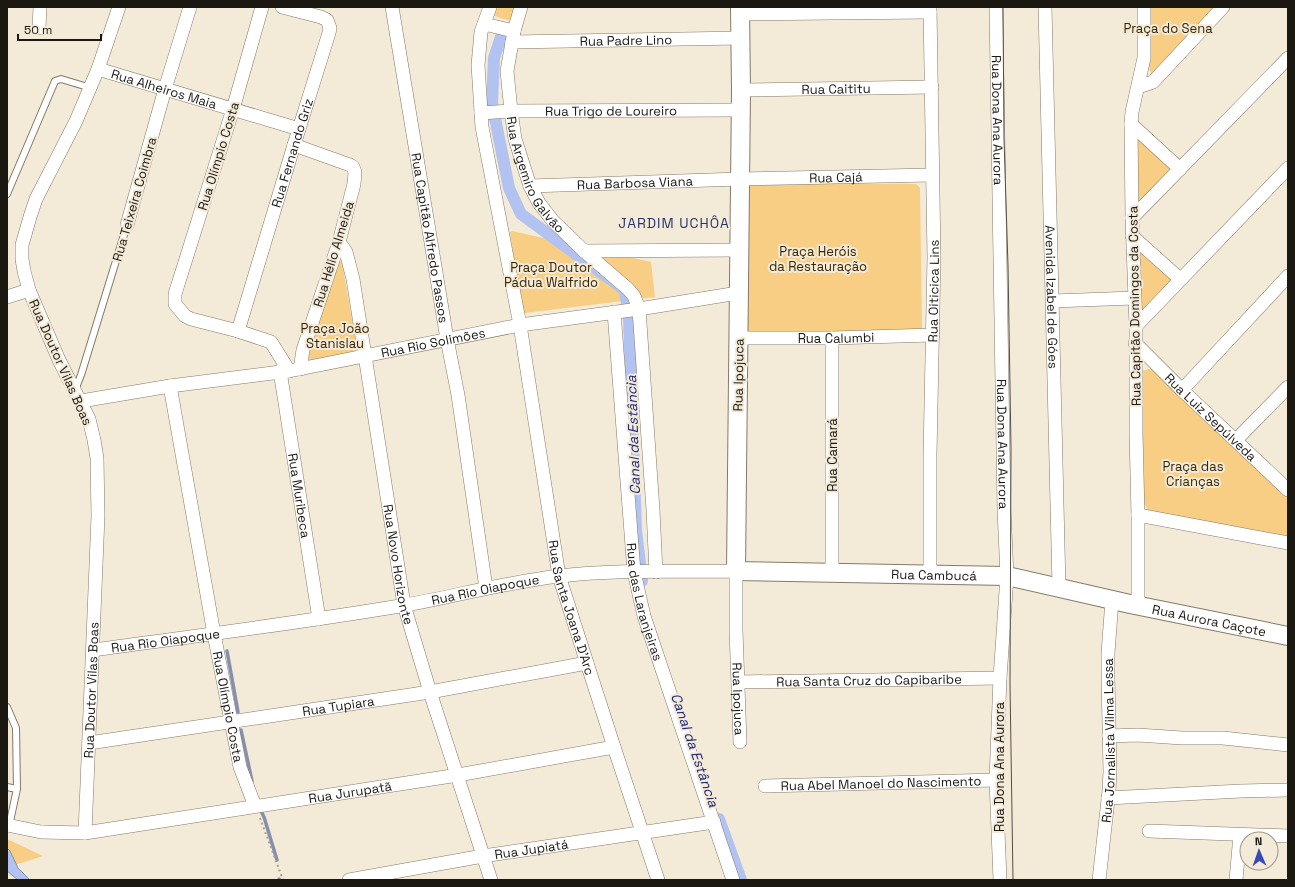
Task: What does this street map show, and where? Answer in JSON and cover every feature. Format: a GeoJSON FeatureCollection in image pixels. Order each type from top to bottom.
{"type":"FeatureCollection","features":[{"type":"Feature","properties":{"kind":"main road","name":"Rua Ipojuca"},"geometry":{"type":"LineString","coordinates":[[736,572],[738,293],[740,250],[740,11]]}},
{"type":"Feature","properties":{"kind":"main road","name":"Rua Cambucá"},"geometry":{"type":"LineString","coordinates":[[736,572],[1007,576],[1134,605]]}},
{"type":"Feature","properties":{"kind":"main road","name":"Rua Aurora Caçote"},"geometry":{"type":"LineString","coordinates":[[1134,605],[1288,636]]}},
{"type":"Feature","properties":{"kind":"street"},"geometry":{"type":"LineString","coordinates":[[39,28],[40,7]]}},
{"type":"Feature","properties":{"kind":"street","name":"Rua Doutor Vilas Boas"},"geometry":{"type":"LineString","coordinates":[[86,833],[98,516],[97,458],[92,428],[78,396],[59,360],[30,290],[24,272],[22,246],[36,199],[76,121],[91,88],[119,7]]}},
{"type":"Feature","properties":{"kind":"street","name":"Rua Teixeira Coimbra"},"geometry":{"type":"LineString","coordinates":[[127,225],[165,88],[190,7]]}},
{"type":"Feature","properties":{"kind":"street","name":"Rua Olímpio Costa"},"geometry":{"type":"LineString","coordinates":[[238,331],[191,319],[180,311],[175,304],[175,294],[233,109],[262,7]]}},
{"type":"Feature","properties":{"kind":"street","name":"Rua Fernando Griz"},"geometry":{"type":"LineString","coordinates":[[238,331],[294,145],[330,33],[327,20],[321,17],[282,7]]}},
{"type":"Feature","properties":{"kind":"street","name":"Rua Capitão Alfredo Passos"},"geometry":{"type":"LineString","coordinates":[[392,7],[446,339],[458,395],[486,588]]}},
{"type":"Feature","properties":{"kind":"street"},"geometry":{"type":"LineString","coordinates":[[490,7],[482,32],[478,65],[482,127],[520,325]]}},
{"type":"Feature","properties":{"kind":"street","name":"Rua Argemiro Galvão"},"geometry":{"type":"LineString","coordinates":[[521,7],[513,36],[507,71],[510,111],[530,186],[538,203],[553,221],[584,251],[628,289],[634,296],[637,309]]}},
{"type":"Feature","properties":{"kind":"street","name":"Rua Dona Ana Aurora"},"geometry":{"type":"LineString","coordinates":[[996,7],[1004,493],[1007,576],[1000,678],[996,780],[1000,880]]}},
{"type":"Feature","properties":{"kind":"street","name":"Avenida Izabel de Góes"},"geometry":{"type":"LineString","coordinates":[[1045,7],[1059,587]]}},
{"type":"Feature","properties":{"kind":"street","name":"Rua Capitão Domingos da Costa"},"geometry":{"type":"LineString","coordinates":[[1134,605],[1138,516],[1136,326],[1132,236],[1132,112],[1144,58],[1144,7]]}},
{"type":"Feature","properties":{"kind":"street"},"geometry":{"type":"LineString","coordinates":[[1138,87],[1153,82],[1223,7]]}},
{"type":"Feature","properties":{"kind":"street"},"geometry":{"type":"LineString","coordinates":[[740,11],[930,10]]}},
{"type":"Feature","properties":{"kind":"street","name":"Rua Oiticica Lins"},"geometry":{"type":"LineString","coordinates":[[930,10],[934,257],[930,462],[930,575]]}},
{"type":"Feature","properties":{"kind":"street","name":"Rua Padre Lino"},"geometry":{"type":"LineString","coordinates":[[484,24],[513,36],[740,38]]}},
{"type":"Feature","properties":{"kind":"street"},"geometry":{"type":"LineString","coordinates":[[1132,218],[1288,58]]}},
{"type":"Feature","properties":{"kind":"street","name":"Rua Alheiros Maia"},"geometry":{"type":"LineString","coordinates":[[98,69],[299,129]]}},
{"type":"Feature","properties":{"kind":"street","name":"Rua Caititu"},"geometry":{"type":"LineString","coordinates":[[741,90],[932,87]]}},
{"type":"Feature","properties":{"kind":"street","name":"Rua Trigo de Loureiro"},"geometry":{"type":"LineString","coordinates":[[482,113],[510,111],[740,110]]}},
{"type":"Feature","properties":{"kind":"street"},"geometry":{"type":"LineString","coordinates":[[1132,124],[1180,169]]}},
{"type":"Feature","properties":{"kind":"street","name":"Rua Hélio Almeida"},"geometry":{"type":"LineString","coordinates":[[290,370],[303,350],[339,242],[354,184],[355,172],[353,167],[350,165],[294,145]]}},
{"type":"Feature","properties":{"kind":"street"},"geometry":{"type":"LineString","coordinates":[[1136,326],[1288,168]]}},
{"type":"Feature","properties":{"kind":"street","name":"Rua Cajá"},"geometry":{"type":"LineString","coordinates":[[740,179],[932,175]]}},
{"type":"Feature","properties":{"kind":"street","name":"Rua Barbosa Viana"},"geometry":{"type":"LineString","coordinates":[[530,186],[740,179]]}},
{"type":"Feature","properties":{"kind":"street"},"geometry":{"type":"LineString","coordinates":[[1132,236],[1180,279]]}},
{"type":"Feature","properties":{"kind":"street","name":"Rua Novo Horizonte"},"geometry":{"type":"LineString","coordinates":[[339,242],[346,252],[353,279],[404,605],[490,880]]}},
{"type":"Feature","properties":{"kind":"street"},"geometry":{"type":"LineString","coordinates":[[584,251],[740,250]]}},
{"type":"Feature","properties":{"kind":"street"},"geometry":{"type":"LineString","coordinates":[[1182,390],[1288,276]]}},
{"type":"Feature","properties":{"kind":"street"},"geometry":{"type":"LineString","coordinates":[[7,297],[30,290]]}},
{"type":"Feature","properties":{"kind":"street","name":"Rua Rio Solimões"},"geometry":{"type":"LineString","coordinates":[[78,396],[170,386],[290,370],[520,325],[738,293]]}},
{"type":"Feature","properties":{"kind":"street"},"geometry":{"type":"LineString","coordinates":[[1053,301],[1134,298]]}},
{"type":"Feature","properties":{"kind":"street","name":"Rua das Laranjeiras"},"geometry":{"type":"LineString","coordinates":[[637,309],[653,510],[654,572]]}},
{"type":"Feature","properties":{"kind":"street","name":"Rua das Laranjeiras"},"geometry":{"type":"LineString","coordinates":[[617,311],[635,572],[644,616],[672,703],[733,880]]}},
{"type":"Feature","properties":{"kind":"street","name":"Rua Santa Joana D'Arc"},"geometry":{"type":"LineString","coordinates":[[520,325],[559,576],[658,880]]}},
{"type":"Feature","properties":{"kind":"street"},"geometry":{"type":"LineString","coordinates":[[238,331],[271,342],[290,370]]}},
{"type":"Feature","properties":{"kind":"street","name":"Rua Calumbi"},"geometry":{"type":"LineString","coordinates":[[738,338],[832,338],[933,335]]}},
{"type":"Feature","properties":{"kind":"street","name":"Rua Camará"},"geometry":{"type":"LineString","coordinates":[[832,338],[832,573]]}},
{"type":"Feature","properties":{"kind":"street","name":"Rua Luiz Sepúlveda"},"geometry":{"type":"LineString","coordinates":[[1135,343],[1182,390],[1288,490]]}},
{"type":"Feature","properties":{"kind":"street","name":"Rua Muribeca"},"geometry":{"type":"LineString","coordinates":[[290,370],[318,619]]}},
{"type":"Feature","properties":{"kind":"street","name":"Rua Olímpio Costa"},"geometry":{"type":"LineString","coordinates":[[170,386],[214,634],[240,767],[255,806]]}},
{"type":"Feature","properties":{"kind":"street"},"geometry":{"type":"LineString","coordinates":[[1236,440],[1288,387]]}},
{"type":"Feature","properties":{"kind":"street"},"geometry":{"type":"LineString","coordinates":[[1138,516],[1288,543]]}},
{"type":"Feature","properties":{"kind":"street","name":"Rua Rio Oiapoque"},"geometry":{"type":"LineString","coordinates":[[94,650],[318,619],[404,605],[486,588],[559,576],[635,572],[736,572]]}},
{"type":"Feature","properties":{"kind":"street","name":"Rua Ipojuca"},"geometry":{"type":"LineString","coordinates":[[736,572],[736,630],[740,742]]}},
{"type":"Feature","properties":{"kind":"street","name":"Rua Jornalista Vilma Lessa"},"geometry":{"type":"LineString","coordinates":[[1099,880],[1110,771],[1107,701],[1108,653],[1112,600]]}},
{"type":"Feature","properties":{"kind":"street","name":"Rua Tupiara"},"geometry":{"type":"LineString","coordinates":[[90,744],[430,692],[587,663]]}},
{"type":"Feature","properties":{"kind":"street","name":"Rua Santa Cruz do Capibaribe"},"geometry":{"type":"LineString","coordinates":[[738,682],[1000,678]]}},
{"type":"Feature","properties":{"kind":"street"},"geometry":{"type":"LineString","coordinates":[[1109,736],[1138,734],[1182,738],[1223,738],[1288,745]]}},
{"type":"Feature","properties":{"kind":"street","name":"Rua Jurupatã"},"geometry":{"type":"LineString","coordinates":[[8,826],[41,832],[86,833],[458,775],[614,747]]}},
{"type":"Feature","properties":{"kind":"street","name":"Rua Abel Manoel do Nascimento"},"geometry":{"type":"LineString","coordinates":[[766,786],[996,780]]}},
{"type":"Feature","properties":{"kind":"street"},"geometry":{"type":"LineString","coordinates":[[1108,798],[1288,790]]}},
{"type":"Feature","properties":{"kind":"street","name":"Rua Jupiatá"},"geometry":{"type":"LineString","coordinates":[[349,880],[483,856],[714,822]]}},
{"type":"Feature","properties":{"kind":"street"},"geometry":{"type":"LineString","coordinates":[[1149,831],[1239,835]]}},
{"type":"Feature","properties":{"kind":"street"},"geometry":{"type":"LineString","coordinates":[[1236,880],[1239,846]]}},
{"type":"Feature","properties":{"kind":"lane"},"geometry":{"type":"LineString","coordinates":[[7,194],[54,83],[59,79],[62,79],[91,88]]}},
{"type":"Feature","properties":{"kind":"lane","name":"Rua Teixeira Coimbra"},"geometry":{"type":"LineString","coordinates":[[78,396],[81,376],[127,225]]}},
{"type":"Feature","properties":{"kind":"lane"},"geometry":{"type":"LineString","coordinates":[[7,707],[16,728],[17,789],[8,826]]}},
{"type":"Feature","properties":{"kind":"lane"},"geometry":{"type":"LineString","coordinates":[[7,786],[17,789]]}},
{"type":"Feature","properties":{"kind":"path"},"geometry":{"type":"LineString","coordinates":[[255,806],[283,880]]}},
{"type":"Feature","properties":{"kind":"green space"},"geometry":{"type":"Polygon","coordinates":[[[487,7],[527,7],[521,24],[485,13],[487,7]]]}},
{"type":"Feature","properties":{"kind":"green space","name":"Praça do Sena"},"geometry":{"type":"Polygon","coordinates":[[[1148,7],[1218,7],[1152,75],[1146,61],[1148,7]]]}},
{"type":"Feature","properties":{"kind":"green space"},"geometry":{"type":"Polygon","coordinates":[[[1135,130],[1177,168],[1139,202],[1138,200],[1135,130]]]}},
{"type":"Feature","properties":{"kind":"green space","name":"Praça Heróis da Restauração"},"geometry":{"type":"Polygon","coordinates":[[[754,183],[916,184],[920,188],[922,329],[915,334],[744,333],[744,185],[754,183]]]}},
{"type":"Feature","properties":{"kind":"green space","name":"Praça Doutor Pádua Walfrido"},"geometry":{"type":"Polygon","coordinates":[[[512,231],[651,262],[655,297],[525,313],[522,311],[510,232],[512,231]]]}},
{"type":"Feature","properties":{"kind":"green space"},"geometry":{"type":"Polygon","coordinates":[[[1139,250],[1174,281],[1143,310],[1141,309],[1139,250]]]}},
{"type":"Feature","properties":{"kind":"green space","name":"Praça João Stanislau"},"geometry":{"type":"Polygon","coordinates":[[[339,260],[342,263],[357,344],[356,348],[351,353],[310,361],[308,356],[339,260]]]}},
{"type":"Feature","properties":{"kind":"green space","name":"Praça das Crianças"},"geometry":{"type":"Polygon","coordinates":[[[1152,368],[1288,499],[1288,539],[1160,515],[1148,510],[1144,503],[1142,371],[1152,368]]]}},
{"type":"Feature","properties":{"kind":"green space"},"geometry":{"type":"Polygon","coordinates":[[[7,839],[43,856],[12,866],[7,863],[7,839]]]}},
{"type":"Feature","properties":{"kind":"water"},"geometry":{"type":"Polygon","coordinates":[[[7,848],[18,868],[30,880],[18,880],[7,871],[7,848]]]}},
{"type":"Feature","properties":{"kind":"waterway","name":"Canal da Estância"},"geometry":{"type":"LineString","coordinates":[[503,31],[494,58],[492,103],[509,188],[521,214],[625,290],[629,319],[636,530],[642,581]]}},
{"type":"Feature","properties":{"kind":"waterway"},"geometry":{"type":"LineString","coordinates":[[227,651],[238,712]]}},
{"type":"Feature","properties":{"kind":"waterway"},"geometry":{"type":"LineString","coordinates":[[241,730],[252,781]]}},
{"type":"Feature","properties":{"kind":"waterway"},"geometry":{"type":"LineString","coordinates":[[260,809],[264,817],[277,860]]}},
{"type":"Feature","properties":{"kind":"waterway","name":"Canal da Estância"},"geometry":{"type":"LineString","coordinates":[[719,819],[741,880]]}},
{"type":"Feature","properties":{"kind":"tram line"},"geometry":{"type":"LineString","coordinates":[[1003,7],[1004,139],[1011,448],[1010,684],[1013,880]]}},
{"type":"Feature","properties":{"kind":"district","name":"JARDIM UCHÔA"},"geometry":{"type":"Point","coordinates":[674,223]}}]}
